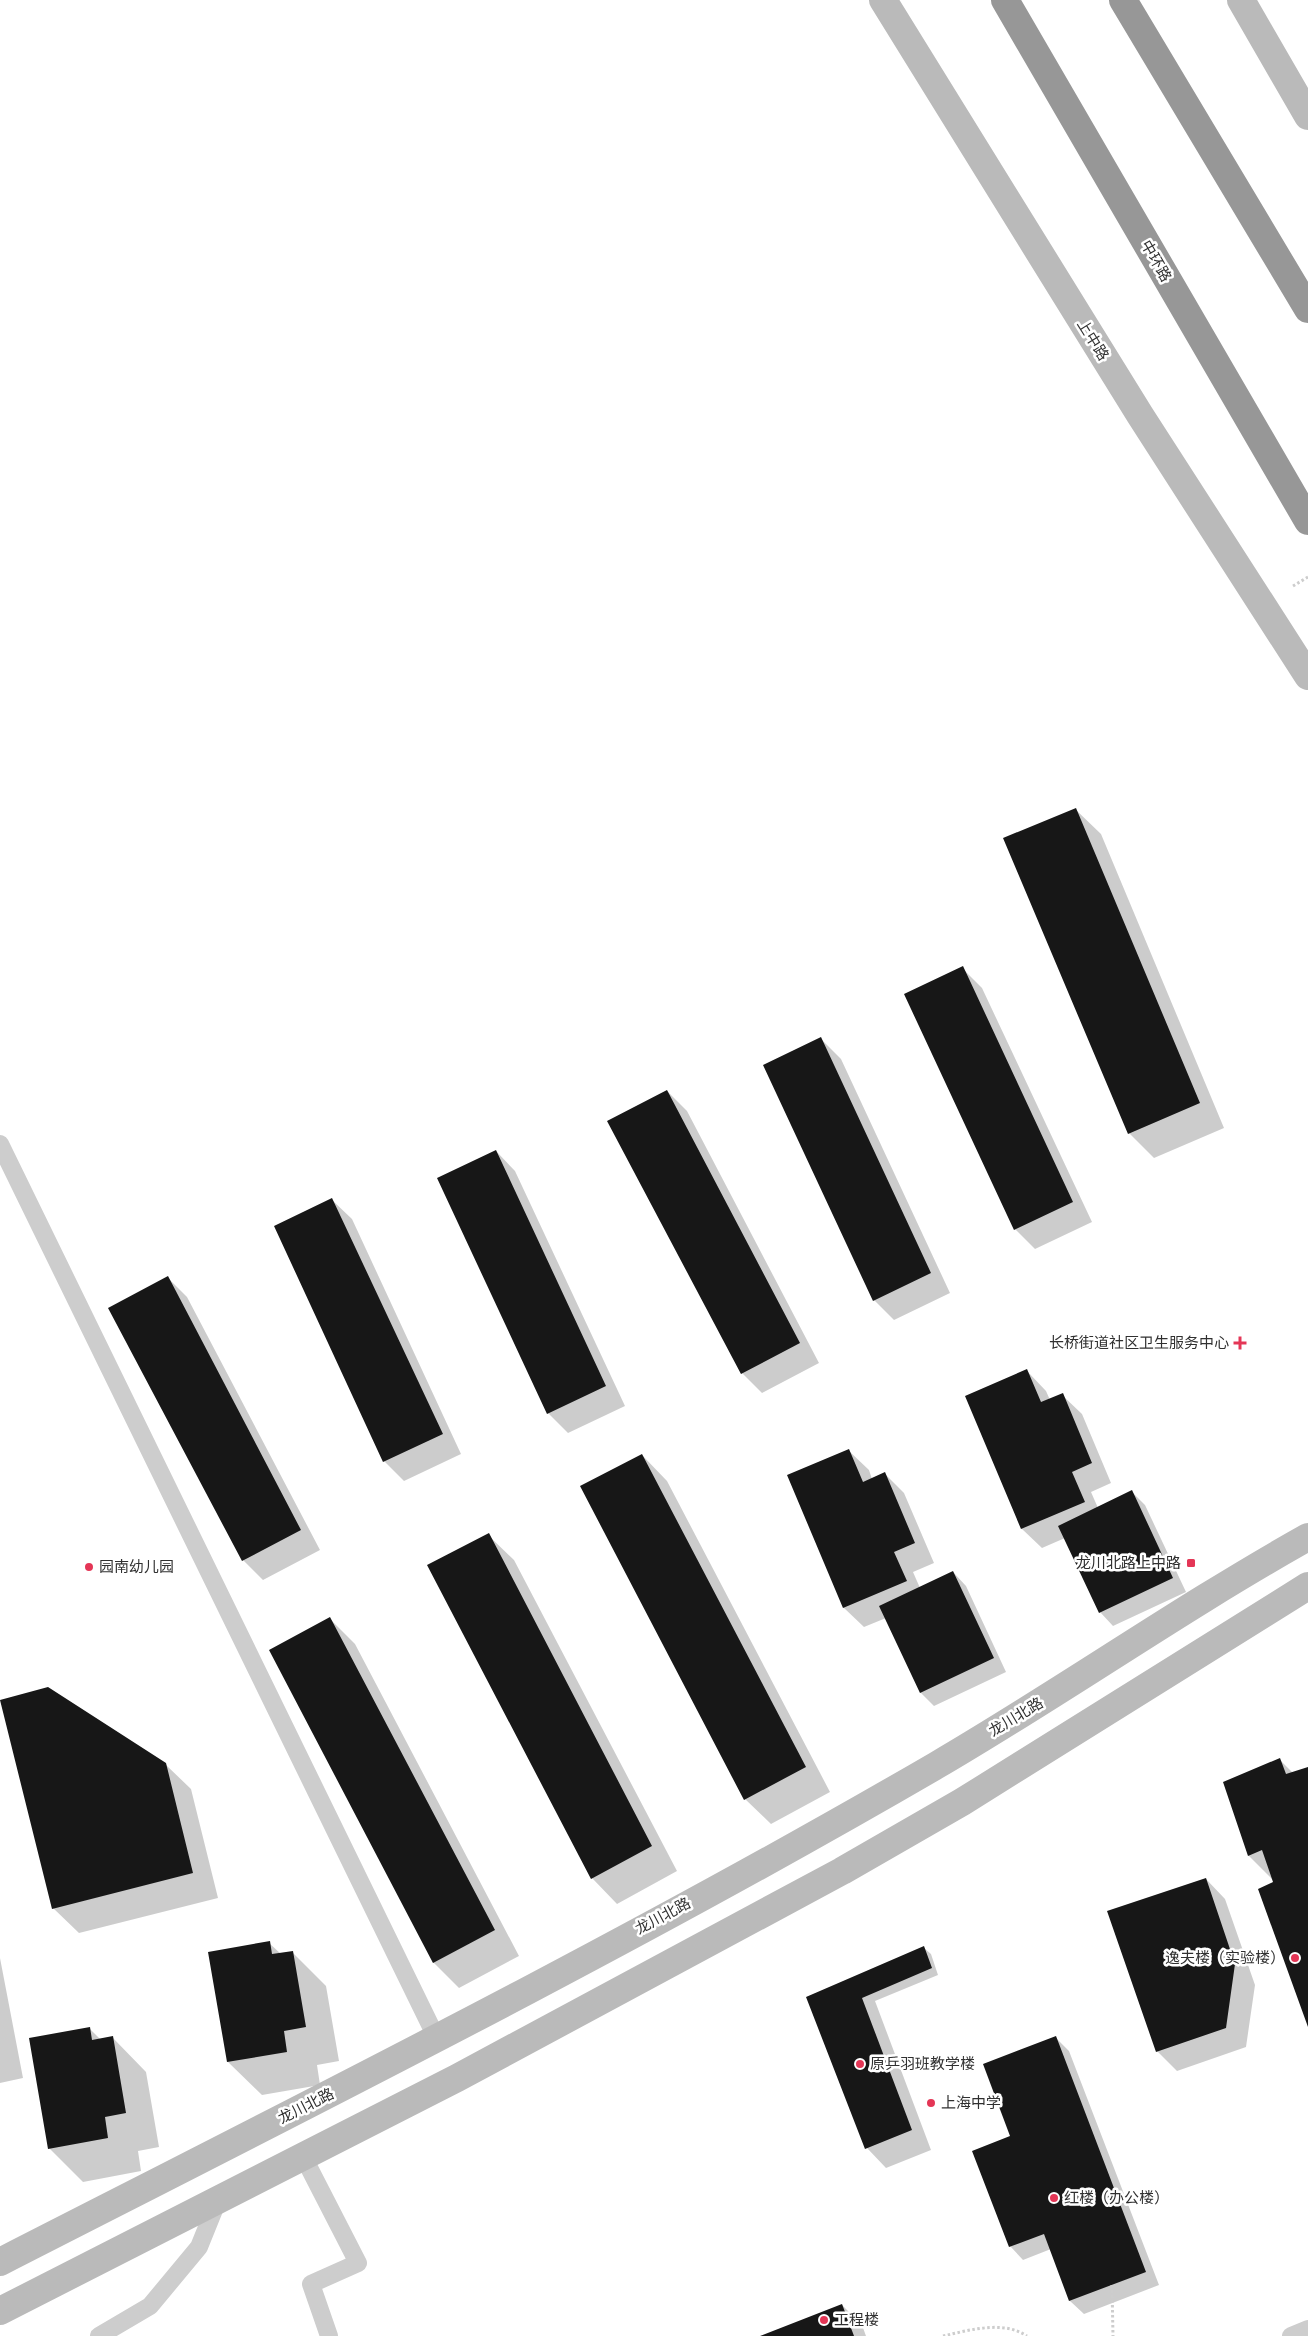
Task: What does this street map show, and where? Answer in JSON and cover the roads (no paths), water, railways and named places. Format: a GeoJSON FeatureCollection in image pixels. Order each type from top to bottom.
{"type":"FeatureCollection","features":[{"type":"Feature","properties":{"kind":"highway","name":"中环路"},"geometry":{"type":"LineString","coordinates":[[1004,0],[1308,522]]}},
{"type":"Feature","properties":{"kind":"highway"},"geometry":{"type":"LineString","coordinates":[[1123,0],[1308,310]]}},
{"type":"Feature","properties":{"kind":"street","name":"上中路"},"geometry":{"type":"LineString","coordinates":[[883,0],[1140,415],[1308,676]]}},
{"type":"Feature","properties":{"kind":"street"},"geometry":{"type":"LineString","coordinates":[[1241,0],[1308,116]]}},
{"type":"Feature","properties":{"kind":"street","name":"龙川北路"},"geometry":{"type":"LineString","coordinates":[[0,2262],[436,2039],[820,1831],[939,1764],[1204,1598],[1308,1537]]}},
{"type":"Feature","properties":{"kind":"street"},"geometry":{"type":"LineString","coordinates":[[0,2310],[466,2074],[859,1861],[970,1797],[1308,1586]]}},
{"type":"Feature","properties":{"kind":"lane"},"geometry":{"type":"LineString","coordinates":[[0,1144],[436,2039]]}},
{"type":"Feature","properties":{"kind":"lane"},"geometry":{"type":"LineString","coordinates":[[303,2156],[358,2262],[311,2284],[329,2336]]}},
{"type":"Feature","properties":{"kind":"lane"},"geometry":{"type":"LineString","coordinates":[[99,2336],[150,2306],[199,2247],[218,2200]]}},
{"type":"Feature","properties":{"kind":"lane"},"geometry":{"type":"LineString","coordinates":[[1290,2336],[1308,2329]]}},
{"type":"Feature","properties":{"kind":"place","name":"长桥街道社区卫生服务中心"},"geometry":{"type":"Point","coordinates":[1240,1343]}},
{"type":"Feature","properties":{"kind":"place","name":"龙川北路上中路"},"geometry":{"type":"Point","coordinates":[1191,1563]}},
{"type":"Feature","properties":{"kind":"place","name":"园南幼儿园"},"geometry":{"type":"Point","coordinates":[89,1567]}},
{"type":"Feature","properties":{"kind":"place","name":"逸夫楼（实验楼）"},"geometry":{"type":"Point","coordinates":[1295,1958]}},
{"type":"Feature","properties":{"kind":"place","name":"原乒羽班教学楼"},"geometry":{"type":"Point","coordinates":[860,2064]}},
{"type":"Feature","properties":{"kind":"place","name":"上海中学"},"geometry":{"type":"Point","coordinates":[931,2103]}},
{"type":"Feature","properties":{"kind":"place","name":"红楼（办公楼）"},"geometry":{"type":"Point","coordinates":[1054,2198]}},
{"type":"Feature","properties":{"kind":"place","name":"工程楼"},"geometry":{"type":"Point","coordinates":[824,2320]}}]}
